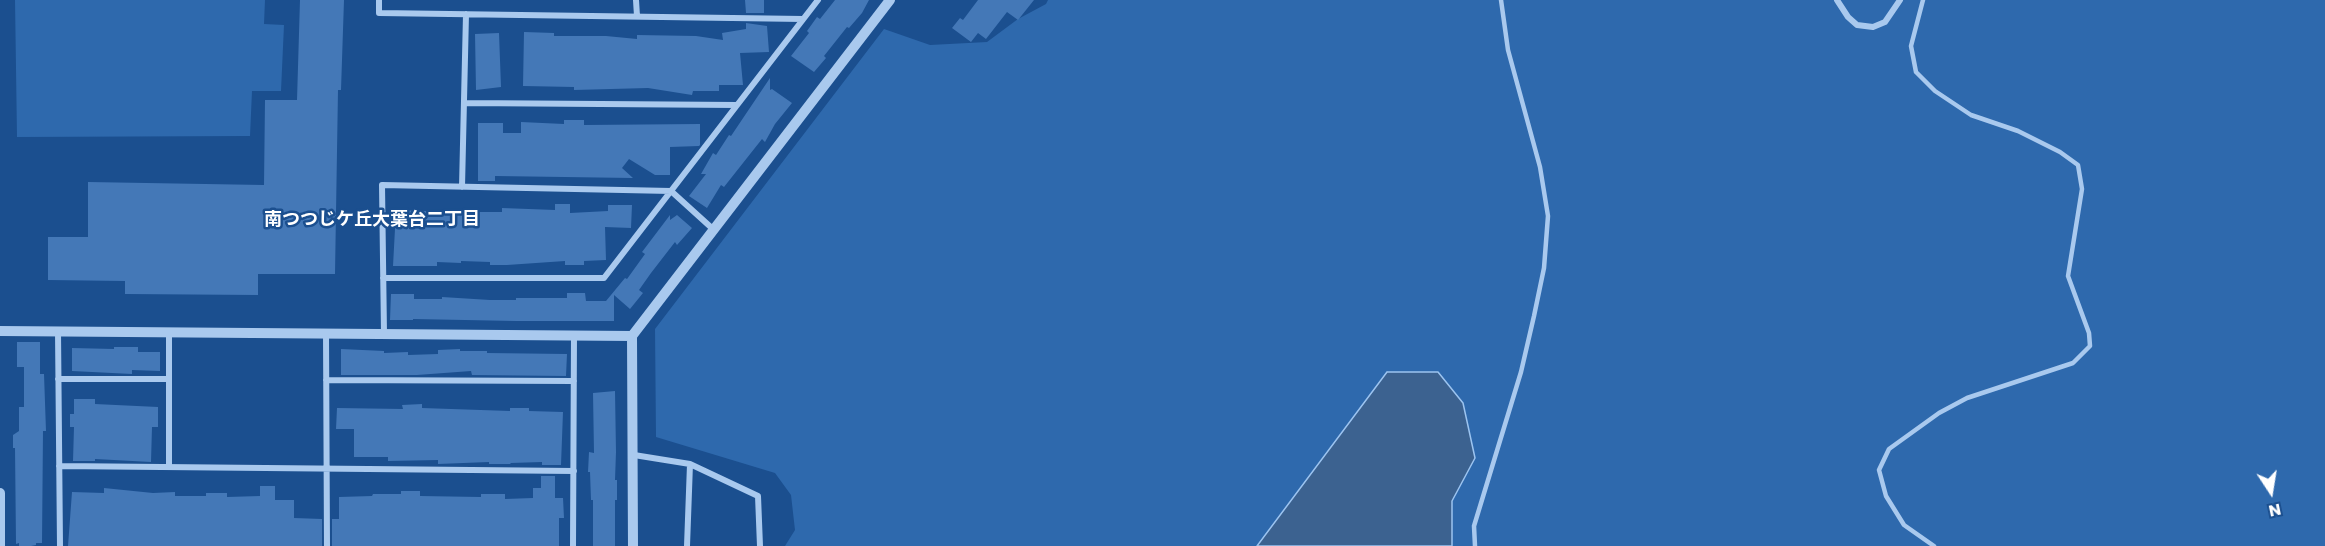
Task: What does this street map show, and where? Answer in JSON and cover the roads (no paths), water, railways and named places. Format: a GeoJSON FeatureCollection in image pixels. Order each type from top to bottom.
{"type":"FeatureCollection","features":[{"type":"Feature","properties":{"kind":"street"},"geometry":{"type":"LineString","coordinates":[[379,0],[379,13],[803,19]]}},
{"type":"Feature","properties":{"kind":"street"},"geometry":{"type":"LineString","coordinates":[[636,0],[637,16]]}},
{"type":"Feature","properties":{"kind":"street"},"geometry":{"type":"LineString","coordinates":[[383,278],[604,278],[818,0]]}},
{"type":"Feature","properties":{"kind":"street"},"geometry":{"type":"LineString","coordinates":[[633,546],[632,336],[890,0]]}},
{"type":"Feature","properties":{"kind":"street"},"geometry":{"type":"LineString","coordinates":[[1837,0],[1857,25],[1873,27],[1885,22],[1900,0]]}},
{"type":"Feature","properties":{"kind":"street"},"geometry":{"type":"LineString","coordinates":[[462,187],[466,14]]}},
{"type":"Feature","properties":{"kind":"street"},"geometry":{"type":"LineString","coordinates":[[464,103],[737,105]]}},
{"type":"Feature","properties":{"kind":"street"},"geometry":{"type":"LineString","coordinates":[[384,334],[382,185],[671,191],[715,230]]}},
{"type":"Feature","properties":{"kind":"street"},"geometry":{"type":"LineString","coordinates":[[0,331],[632,336]]}},
{"type":"Feature","properties":{"kind":"street"},"geometry":{"type":"LineString","coordinates":[[58,331],[60,546]]}},
{"type":"Feature","properties":{"kind":"street"},"geometry":{"type":"LineString","coordinates":[[169,332],[169,467]]}},
{"type":"Feature","properties":{"kind":"street"},"geometry":{"type":"LineString","coordinates":[[326,333],[327,546]]}},
{"type":"Feature","properties":{"kind":"street"},"geometry":{"type":"LineString","coordinates":[[573,546],[574,335]]}},
{"type":"Feature","properties":{"kind":"street"},"geometry":{"type":"LineString","coordinates":[[58,379],[169,379]]}},
{"type":"Feature","properties":{"kind":"street"},"geometry":{"type":"LineString","coordinates":[[326,380],[574,381]]}},
{"type":"Feature","properties":{"kind":"street"},"geometry":{"type":"LineString","coordinates":[[634,455],[690,464],[758,496],[760,546]]}},
{"type":"Feature","properties":{"kind":"street"},"geometry":{"type":"LineString","coordinates":[[687,546],[690,464]]}},
{"type":"Feature","properties":{"kind":"street"},"geometry":{"type":"LineString","coordinates":[[59,466],[574,471]]}},
{"type":"Feature","properties":{"kind":"street"},"geometry":{"type":"LineString","coordinates":[[0,493],[0,546]]}},
{"type":"Feature","properties":{"kind":"lane"},"geometry":{"type":"LineString","coordinates":[[1475,546],[1474,526],[1521,372],[1534,316],[1544,268],[1548,216],[1540,167],[1508,50],[1501,0]]}},
{"type":"Feature","properties":{"kind":"lane"},"geometry":{"type":"LineString","coordinates":[[1923,0],[1911,46],[1916,72],[1935,92],[1971,115],[2018,131],[2060,152],[2078,165],[2082,189],[2068,276],[2089,333],[2090,346],[2073,363],[1966,398],[1939,413],[1889,449],[1879,470],[1886,496],[1904,525],[1934,546]]}},
{"type":"Feature","properties":{"kind":"district","name":"南つつじケ丘大葉台二丁目"},"geometry":{"type":"Point","coordinates":[372,220]}}]}
